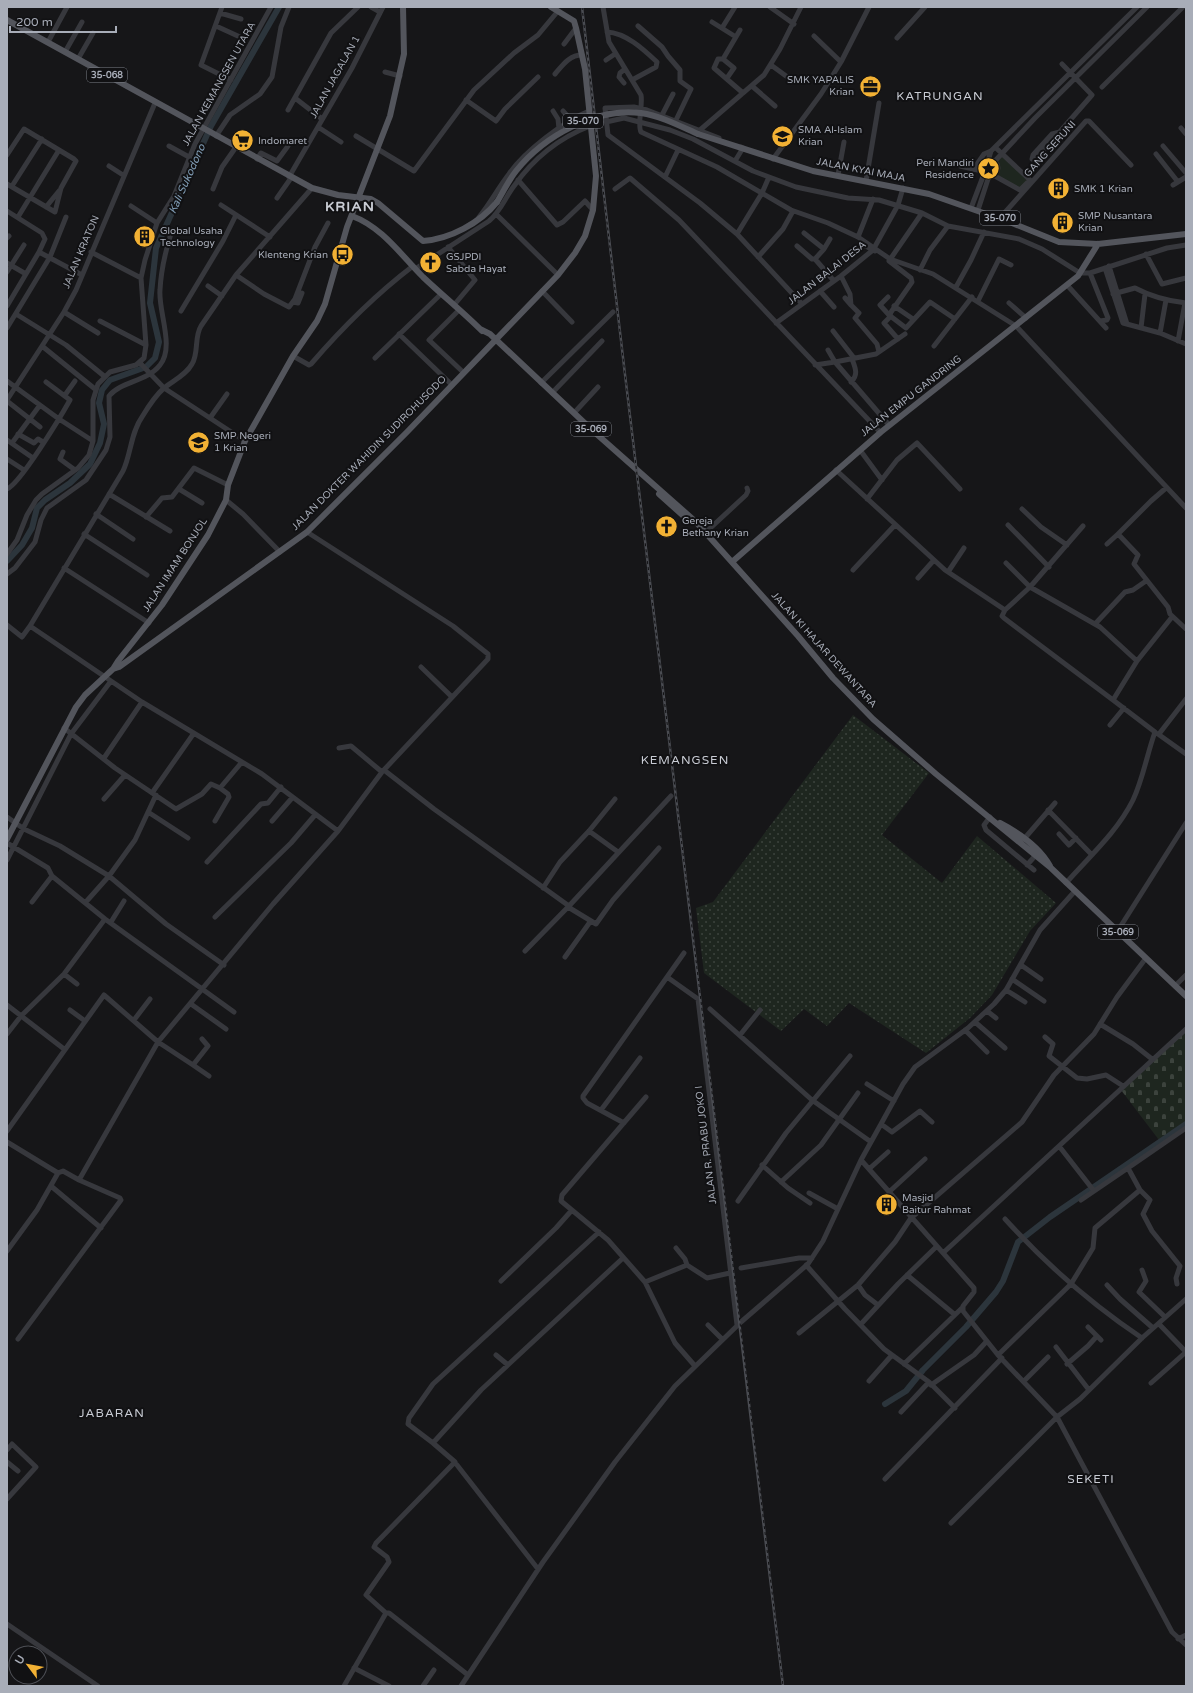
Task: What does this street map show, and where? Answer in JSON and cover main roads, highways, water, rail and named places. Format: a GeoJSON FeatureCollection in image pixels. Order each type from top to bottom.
{"type":"FeatureCollection","features":[{"type":"Feature","properties":{"kind":"main road","name":"JALAN IMAM BONJOL"},"geometry":{"type":"LineString","coordinates":[[7,839],[64,728],[85,695],[113,669],[149,623],[208,535],[226,500],[228,485],[245,441],[293,356],[317,321],[325,304],[352,216],[390,116],[404,54],[403,7]]}},
{"type":"Feature","properties":{"kind":"main road","name":"JALAN DOKTER WAHIDIN SUDIROHUSODO"},"geometry":{"type":"LineString","coordinates":[[113,669],[119,667],[307,532],[464,373],[558,275],[575,253],[585,236],[593,210],[596,176],[582,54],[576,28],[574,21],[551,7]]}},
{"type":"Feature","properties":{"kind":"main road","name":"35-068"},"geometry":{"type":"LineString","coordinates":[[7,20],[290,177],[312,188],[334,195],[359,198]]}},
{"type":"Feature","properties":{"kind":"main road","name":"JALAN KYAI MAJA"},"geometry":{"type":"LineString","coordinates":[[359,198],[372,200],[380,204],[423,241],[436,239],[463,228],[485,215],[497,202],[516,171],[530,157],[561,134],[588,119],[614,113],[643,113],[699,132],[742,149],[813,171],[929,194],[1000,218],[1059,242],[1098,244],[1186,234]]}},
{"type":"Feature","properties":{"kind":"main road","name":"JALAN KI HAJAR DEWANTARA"},"geometry":{"type":"LineString","coordinates":[[352,216],[372,226],[441,294],[480,329],[486,331],[598,439],[703,532]]}},
{"type":"Feature","properties":{"kind":"main road","name":"JALAN EMPU GANDRING"},"geometry":{"type":"LineString","coordinates":[[732,562],[889,425],[1067,285],[1082,270],[1098,244]]}},
{"type":"Feature","properties":{"kind":"main road","name":"JALAN KI HAJAR DEWANTARA"},"geometry":{"type":"LineString","coordinates":[[494,340],[675,502],[732,562],[854,700],[1006,838],[1027,844]]}},
{"type":"Feature","properties":{"kind":"main road","name":"JALAN KI HAJAR DEWANTARA"},"geometry":{"type":"LineString","coordinates":[[989,821],[1011,828],[1027,844],[1046,859],[1051,868],[1066,883],[1186,996]]}},
{"type":"Feature","properties":{"kind":"main road","name":"JALAN KI HAJAR DEWANTARA"},"geometry":{"type":"LineString","coordinates":[[1027,844],[1031,860],[1051,868]]}},
{"type":"Feature","properties":{"kind":"waterway","name":"Kali Sukodono"},"geometry":{"type":"LineString","coordinates":[[7,561],[22,545],[32,528],[37,508],[45,500],[70,483],[90,464],[100,443],[104,424],[99,403],[102,390],[110,380],[146,367],[155,358],[159,342],[150,303],[156,248],[211,126],[279,7]]}},
{"type":"Feature","properties":{"kind":"waterway"},"geometry":{"type":"LineString","coordinates":[[885,1404],[906,1391],[923,1370],[966,1327],[996,1292],[1003,1281],[1018,1242],[1050,1217],[1186,1124]]}},
{"type":"Feature","properties":{"kind":"railway"},"geometry":{"type":"LineString","coordinates":[[582,7],[631,427],[783,1686]]}},
{"type":"Feature","properties":{"kind":"place","name":"SMK YAPALIS Krian"},"geometry":{"type":"Point","coordinates":[870,86]}},
{"type":"Feature","properties":{"kind":"place","name":"SMA Al-Islam Krian"},"geometry":{"type":"Point","coordinates":[782,136]}},
{"type":"Feature","properties":{"kind":"place","name":"Indomaret"},"geometry":{"type":"Point","coordinates":[242,141]}},
{"type":"Feature","properties":{"kind":"place","name":"Peri Mandiri Residence"},"geometry":{"type":"Point","coordinates":[989,169]}},
{"type":"Feature","properties":{"kind":"place","name":"SMK 1 Krian"},"geometry":{"type":"Point","coordinates":[1058,189]}},
{"type":"Feature","properties":{"kind":"place","name":"SMP Nusantara Krian"},"geometry":{"type":"Point","coordinates":[1062,222]}},
{"type":"Feature","properties":{"kind":"place","name":"Global Usaha Technology"},"geometry":{"type":"Point","coordinates":[144,237]}},
{"type":"Feature","properties":{"kind":"place","name":"Klenteng Krian"},"geometry":{"type":"Point","coordinates":[343,255]}},
{"type":"Feature","properties":{"kind":"place","name":"GSJPDI Sabda Hayat"},"geometry":{"type":"Point","coordinates":[431,263]}},
{"type":"Feature","properties":{"kind":"place","name":"SMP Negeri 1 Krian"},"geometry":{"type":"Point","coordinates":[199,442]}},
{"type":"Feature","properties":{"kind":"place","name":"Gereja Bethany Krian"},"geometry":{"type":"Point","coordinates":[667,527]}},
{"type":"Feature","properties":{"kind":"place","name":"Masjid Baitur Rahmat"},"geometry":{"type":"Point","coordinates":[887,1204]}},
{"type":"Feature","properties":{"kind":"district","name":"KATRUNGAN"},"geometry":{"type":"Point","coordinates":[940,96]}},
{"type":"Feature","properties":{"kind":"district","name":"KRIAN"},"geometry":{"type":"Point","coordinates":[350,206]}},
{"type":"Feature","properties":{"kind":"district","name":"KEMANGSEN"},"geometry":{"type":"Point","coordinates":[685,760]}},
{"type":"Feature","properties":{"kind":"district","name":"JABARAN"},"geometry":{"type":"Point","coordinates":[112,1413]}},
{"type":"Feature","properties":{"kind":"district","name":"SEKETI"},"geometry":{"type":"Point","coordinates":[1091,1479]}}]}
